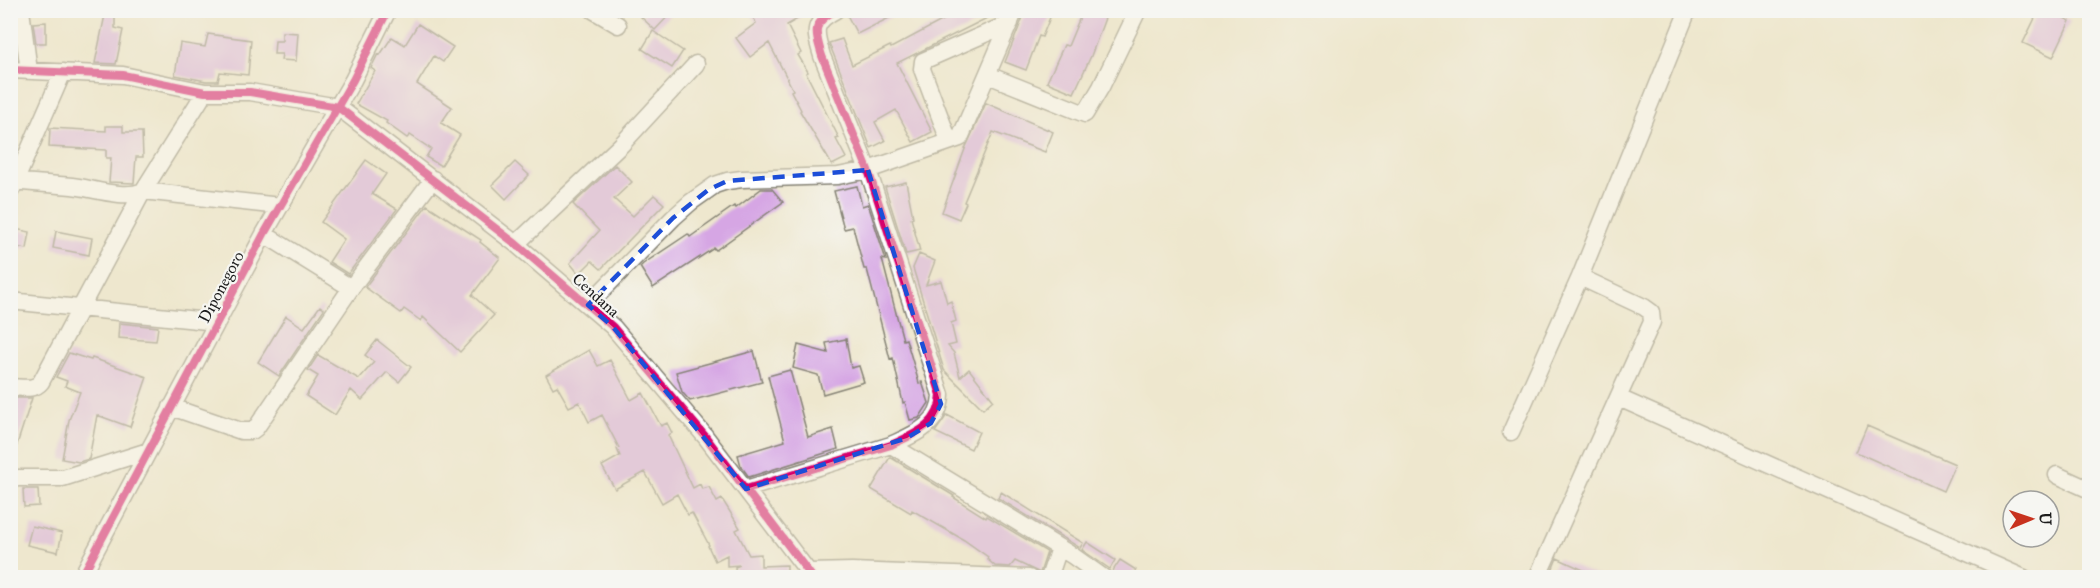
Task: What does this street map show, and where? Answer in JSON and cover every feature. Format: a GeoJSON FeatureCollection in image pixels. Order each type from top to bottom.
{"type":"FeatureCollection","features":[{"type":"Feature","properties":{"kind":"street"},"geometry":{"type":"LineString","coordinates":[[21,10],[28,71]]}},
{"type":"Feature","properties":{"kind":"street","name":"Diponegoro"},"geometry":{"type":"LineString","coordinates":[[81,578],[264,234],[338,107],[388,10]]}},
{"type":"Feature","properties":{"kind":"street"},"geometry":{"type":"LineString","coordinates":[[593,10],[618,24]]}},
{"type":"Feature","properties":{"kind":"street"},"geometry":{"type":"LineString","coordinates":[[746,489],[891,445],[931,423],[937,414],[941,395],[868,170],[817,39],[816,27],[819,21],[836,10]]}},
{"type":"Feature","properties":{"kind":"street"},"geometry":{"type":"LineString","coordinates":[[988,75],[1085,114],[1101,87],[1138,10]]}},
{"type":"Feature","properties":{"kind":"street"},"geometry":{"type":"LineString","coordinates":[[1511,432],[1580,277],[1688,10]]}},
{"type":"Feature","properties":{"kind":"street"},"geometry":{"type":"LineString","coordinates":[[949,141],[922,69],[923,62],[1012,17]]}},
{"type":"Feature","properties":{"kind":"street"},"geometry":{"type":"LineString","coordinates":[[588,305],[673,218],[715,185],[742,179],[838,176],[868,170],[958,139],[1012,17]]}},
{"type":"Feature","properties":{"kind":"street"},"geometry":{"type":"LineString","coordinates":[[516,244],[621,145],[696,64]]}},
{"type":"Feature","properties":{"kind":"street"},"geometry":{"type":"LineString","coordinates":[[10,70],[123,75],[205,92],[250,92],[338,107]]}},
{"type":"Feature","properties":{"kind":"street"},"geometry":{"type":"LineString","coordinates":[[63,72],[12,184],[76,187],[126,194],[143,191],[280,206]]}},
{"type":"Feature","properties":{"kind":"street"},"geometry":{"type":"LineString","coordinates":[[10,387],[38,386],[143,191],[205,92]]}},
{"type":"Feature","properties":{"kind":"street","name":"Cendana"},"geometry":{"type":"LineString","coordinates":[[338,107],[516,244],[613,327],[705,436],[811,575]]}},
{"type":"Feature","properties":{"kind":"street"},"geometry":{"type":"LineString","coordinates":[[171,407],[241,431],[252,431],[351,288],[433,179]]}},
{"type":"Feature","properties":{"kind":"street"},"geometry":{"type":"LineString","coordinates":[[264,234],[351,288]]}},
{"type":"Feature","properties":{"kind":"street"},"geometry":{"type":"LineString","coordinates":[[1537,578],[1653,318],[1651,312],[1644,307],[1580,277]]}},
{"type":"Feature","properties":{"kind":"street"},"geometry":{"type":"LineString","coordinates":[[10,301],[217,322]]}},
{"type":"Feature","properties":{"kind":"street"},"geometry":{"type":"LineString","coordinates":[[1619,398],[2024,578]]}},
{"type":"Feature","properties":{"kind":"street"},"geometry":{"type":"LineString","coordinates":[[891,445],[1104,578]]}},
{"type":"Feature","properties":{"kind":"street"},"geometry":{"type":"LineString","coordinates":[[10,478],[63,478],[148,451]]}},
{"type":"Feature","properties":{"kind":"street"},"geometry":{"type":"LineString","coordinates":[[2057,475],[2090,490]]}},
{"type":"Feature","properties":{"kind":"street"},"geometry":{"type":"LineString","coordinates":[[1049,578],[1059,548]]}},
{"type":"Feature","properties":{"kind":"street"},"geometry":{"type":"LineString","coordinates":[[811,575],[852,571],[1029,578]]}},
{"type":"Feature","properties":{"kind":"highlighted area"},"geometry":{"type":"Polygon","coordinates":[[[868,170],[941,404],[931,423],[907,438],[746,489],[613,327],[588,305],[673,218],[708,190],[727,181],[868,170]]]}},
{"type":"Feature","properties":{"kind":"building"},"geometry":{"type":"Polygon","coordinates":[[[106,10],[115,10],[115,28],[123,30],[116,64],[95,63],[106,10]]]}},
{"type":"Feature","properties":{"kind":"building"},"geometry":{"type":"Polygon","coordinates":[[[647,10],[674,10],[655,30],[641,17],[647,10]]]}},
{"type":"Feature","properties":{"kind":"building"},"geometry":{"type":"Polygon","coordinates":[[[749,10],[813,10],[787,25],[801,53],[798,55],[839,138],[836,139],[846,158],[832,165],[800,111],[791,91],[793,90],[769,43],[750,57],[736,38],[756,23],[749,10]]]}},
{"type":"Feature","properties":{"kind":"building"},"geometry":{"type":"Polygon","coordinates":[[[846,10],[905,10],[857,34],[846,10]]]}},
{"type":"Feature","properties":{"kind":"building"},"geometry":{"type":"Polygon","coordinates":[[[962,10],[1003,10],[897,63],[932,132],[913,142],[896,110],[875,122],[885,141],[871,148],[829,43],[842,39],[852,65],[890,46],[891,48],[962,10]]]}},
{"type":"Feature","properties":{"kind":"building"},"geometry":{"type":"Polygon","coordinates":[[[1026,10],[1053,10],[1042,37],[1039,36],[1026,70],[1005,62],[1026,10]]]}},
{"type":"Feature","properties":{"kind":"building"},"geometry":{"type":"Polygon","coordinates":[[[1083,10],[1108,10],[1074,93],[1047,82],[1064,45],[1068,46],[1083,10]]]}},
{"type":"Feature","properties":{"kind":"building"},"geometry":{"type":"Polygon","coordinates":[[[2039,10],[2049,10],[2070,21],[2053,57],[2023,43],[2039,10]]]}},
{"type":"Feature","properties":{"kind":"building"},"geometry":{"type":"Polygon","coordinates":[[[46,22],[46,43],[36,43],[33,23],[46,22]]]}},
{"type":"Feature","properties":{"kind":"building"},"geometry":{"type":"Polygon","coordinates":[[[418,24],[453,47],[443,62],[434,56],[417,84],[452,107],[441,123],[460,135],[441,166],[426,157],[431,149],[410,135],[407,138],[386,123],[387,121],[356,104],[375,71],[371,68],[378,54],[380,55],[392,37],[405,45],[418,24]]]}},
{"type":"Feature","properties":{"kind":"building"},"geometry":{"type":"Polygon","coordinates":[[[653,31],[683,51],[672,68],[642,49],[653,31]]]}},
{"type":"Feature","properties":{"kind":"building"},"geometry":{"type":"Polygon","coordinates":[[[282,32],[298,33],[296,61],[281,60],[282,54],[274,54],[275,41],[282,41],[282,32]]]}},
{"type":"Feature","properties":{"kind":"building"},"geometry":{"type":"Polygon","coordinates":[[[208,34],[251,40],[248,75],[220,72],[218,81],[206,81],[175,75],[180,43],[205,47],[208,34]]]}},
{"type":"Feature","properties":{"kind":"building"},"geometry":{"type":"Polygon","coordinates":[[[986,103],[1053,132],[1045,152],[993,132],[959,219],[942,212],[965,149],[986,103]]]}},
{"type":"Feature","properties":{"kind":"building"},"geometry":{"type":"Polygon","coordinates":[[[106,126],[123,126],[123,132],[142,132],[143,157],[136,157],[134,183],[109,182],[111,158],[106,158],[106,150],[49,147],[50,128],[106,131],[106,126]]]}},
{"type":"Feature","properties":{"kind":"building"},"geometry":{"type":"Polygon","coordinates":[[[366,160],[386,174],[372,194],[397,209],[348,274],[329,262],[344,239],[321,222],[366,160]]]}},
{"type":"Feature","properties":{"kind":"building"},"geometry":{"type":"Polygon","coordinates":[[[515,162],[529,175],[506,199],[492,185],[515,162]]]}},
{"type":"Feature","properties":{"kind":"building"},"geometry":{"type":"Polygon","coordinates":[[[615,165],[632,182],[614,199],[633,216],[654,195],[664,204],[601,269],[592,261],[579,274],[570,263],[599,231],[573,204],[615,165]]]}},
{"type":"Feature","properties":{"kind":"building"},"geometry":{"type":"Polygon","coordinates":[[[906,182],[913,217],[911,218],[920,251],[906,254],[885,187],[906,182]]]}},
{"type":"Feature","properties":{"kind":"building"},"geometry":{"type":"Polygon","coordinates":[[[857,186],[862,206],[868,204],[886,260],[882,259],[903,340],[906,339],[919,383],[922,382],[929,403],[919,418],[910,420],[905,402],[903,403],[893,358],[890,359],[867,269],[864,269],[853,227],[844,229],[834,191],[857,186]]]}},
{"type":"Feature","properties":{"kind":"building"},"geometry":{"type":"Polygon","coordinates":[[[761,189],[772,189],[783,202],[716,250],[714,248],[653,288],[640,267],[643,264],[688,234],[690,237],[734,206],[736,208],[761,189]]]}},
{"type":"Feature","properties":{"kind":"building"},"geometry":{"type":"Polygon","coordinates":[[[427,205],[481,240],[480,242],[500,258],[472,295],[494,315],[460,352],[423,317],[421,321],[404,309],[401,313],[365,287],[427,205]]]}},
{"type":"Feature","properties":{"kind":"building"},"geometry":{"type":"Polygon","coordinates":[[[10,228],[30,232],[27,249],[10,246],[10,228]]]}},
{"type":"Feature","properties":{"kind":"building"},"geometry":{"type":"Polygon","coordinates":[[[56,231],[92,238],[89,255],[53,248],[56,231]]]}},
{"type":"Feature","properties":{"kind":"building"},"geometry":{"type":"Polygon","coordinates":[[[919,254],[935,261],[926,285],[941,281],[947,303],[951,301],[956,321],[951,323],[956,344],[948,346],[954,353],[960,377],[969,369],[993,400],[983,409],[944,370],[913,268],[919,254]]]}},
{"type":"Feature","properties":{"kind":"building"},"geometry":{"type":"Polygon","coordinates":[[[320,306],[324,309],[279,376],[258,362],[286,316],[304,328],[320,306]]]}},
{"type":"Feature","properties":{"kind":"building"},"geometry":{"type":"Polygon","coordinates":[[[119,323],[158,327],[156,341],[118,338],[119,323]]]}},
{"type":"Feature","properties":{"kind":"building"},"geometry":{"type":"Polygon","coordinates":[[[846,339],[851,368],[859,366],[864,382],[823,394],[818,375],[793,368],[798,345],[828,353],[826,343],[846,339]]]}},
{"type":"Feature","properties":{"kind":"building"},"geometry":{"type":"Polygon","coordinates":[[[377,340],[411,367],[399,382],[387,372],[362,400],[351,390],[335,415],[306,396],[318,376],[308,370],[318,355],[359,379],[374,362],[365,355],[377,340]]]}},
{"type":"Feature","properties":{"kind":"building"},"geometry":{"type":"Polygon","coordinates":[[[589,350],[598,366],[610,360],[631,400],[643,393],[661,426],[667,423],[672,433],[668,435],[693,488],[700,484],[702,489],[709,487],[717,502],[722,499],[740,528],[736,530],[749,555],[761,554],[761,566],[787,565],[787,578],[736,578],[735,567],[740,565],[727,566],[727,555],[715,561],[692,513],[688,515],[677,494],[662,503],[645,472],[615,489],[602,466],[620,456],[617,449],[619,448],[602,415],[589,422],[579,402],[569,407],[557,386],[553,388],[546,375],[589,350]]]}},
{"type":"Feature","properties":{"kind":"building"},"geometry":{"type":"Polygon","coordinates":[[[754,351],[762,382],[690,401],[682,392],[676,372],[754,351]]]}},
{"type":"Feature","properties":{"kind":"building"},"geometry":{"type":"Polygon","coordinates":[[[69,353],[91,360],[92,358],[147,377],[130,427],[97,415],[89,459],[79,462],[62,459],[69,420],[80,392],[65,386],[67,381],[56,377],[69,353]]]}},
{"type":"Feature","properties":{"kind":"building"},"geometry":{"type":"Polygon","coordinates":[[[790,370],[808,437],[833,429],[838,449],[749,477],[741,466],[738,455],[785,441],[768,376],[790,370]]]}},
{"type":"Feature","properties":{"kind":"building"},"geometry":{"type":"Polygon","coordinates":[[[10,398],[32,398],[13,457],[10,456],[10,398]]]}},
{"type":"Feature","properties":{"kind":"building"},"geometry":{"type":"Polygon","coordinates":[[[947,415],[979,432],[971,449],[935,432],[947,415]]]}},
{"type":"Feature","properties":{"kind":"building"},"geometry":{"type":"Polygon","coordinates":[[[1867,426],[1955,464],[1943,491],[1856,452],[1867,426]]]}},
{"type":"Feature","properties":{"kind":"building"},"geometry":{"type":"Polygon","coordinates":[[[890,457],[986,518],[987,516],[1047,552],[1040,573],[1015,561],[1010,567],[995,566],[987,559],[988,557],[964,540],[912,510],[911,513],[871,489],[890,457]]]}},
{"type":"Feature","properties":{"kind":"building"},"geometry":{"type":"Polygon","coordinates":[[[23,489],[38,489],[39,506],[24,507],[23,489]]]}},
{"type":"Feature","properties":{"kind":"building"},"geometry":{"type":"Polygon","coordinates":[[[1001,492],[1083,543],[1080,548],[998,498],[1001,492]]]}},
{"type":"Feature","properties":{"kind":"building"},"geometry":{"type":"Polygon","coordinates":[[[32,526],[62,533],[58,552],[27,545],[32,526]]]}},
{"type":"Feature","properties":{"kind":"building"},"geometry":{"type":"Polygon","coordinates":[[[1087,542],[1115,560],[1110,569],[1082,550],[1087,542]]]}},
{"type":"Feature","properties":{"kind":"building"},"geometry":{"type":"Polygon","coordinates":[[[1557,558],[1601,578],[1549,578],[1557,558]]]}},
{"type":"Feature","properties":{"kind":"building"},"geometry":{"type":"Polygon","coordinates":[[[1120,560],[1136,570],[1130,578],[1120,578],[1112,572],[1120,560]]]}},
{"type":"Feature","properties":{"kind":"cycle path"},"geometry":{"type":"LineString","coordinates":[[81,578],[264,234],[353,80],[388,10]]}},
{"type":"Feature","properties":{"kind":"cycle path"},"geometry":{"type":"LineString","coordinates":[[746,489],[891,445],[925,427],[940,405],[941,395],[868,170],[822,56],[817,29],[822,19],[836,10]]}},
{"type":"Feature","properties":{"kind":"cycle path"},"geometry":{"type":"LineString","coordinates":[[10,70],[123,75],[205,92],[250,92],[338,107],[516,244],[613,327],[705,436],[813,578]]}}]}
